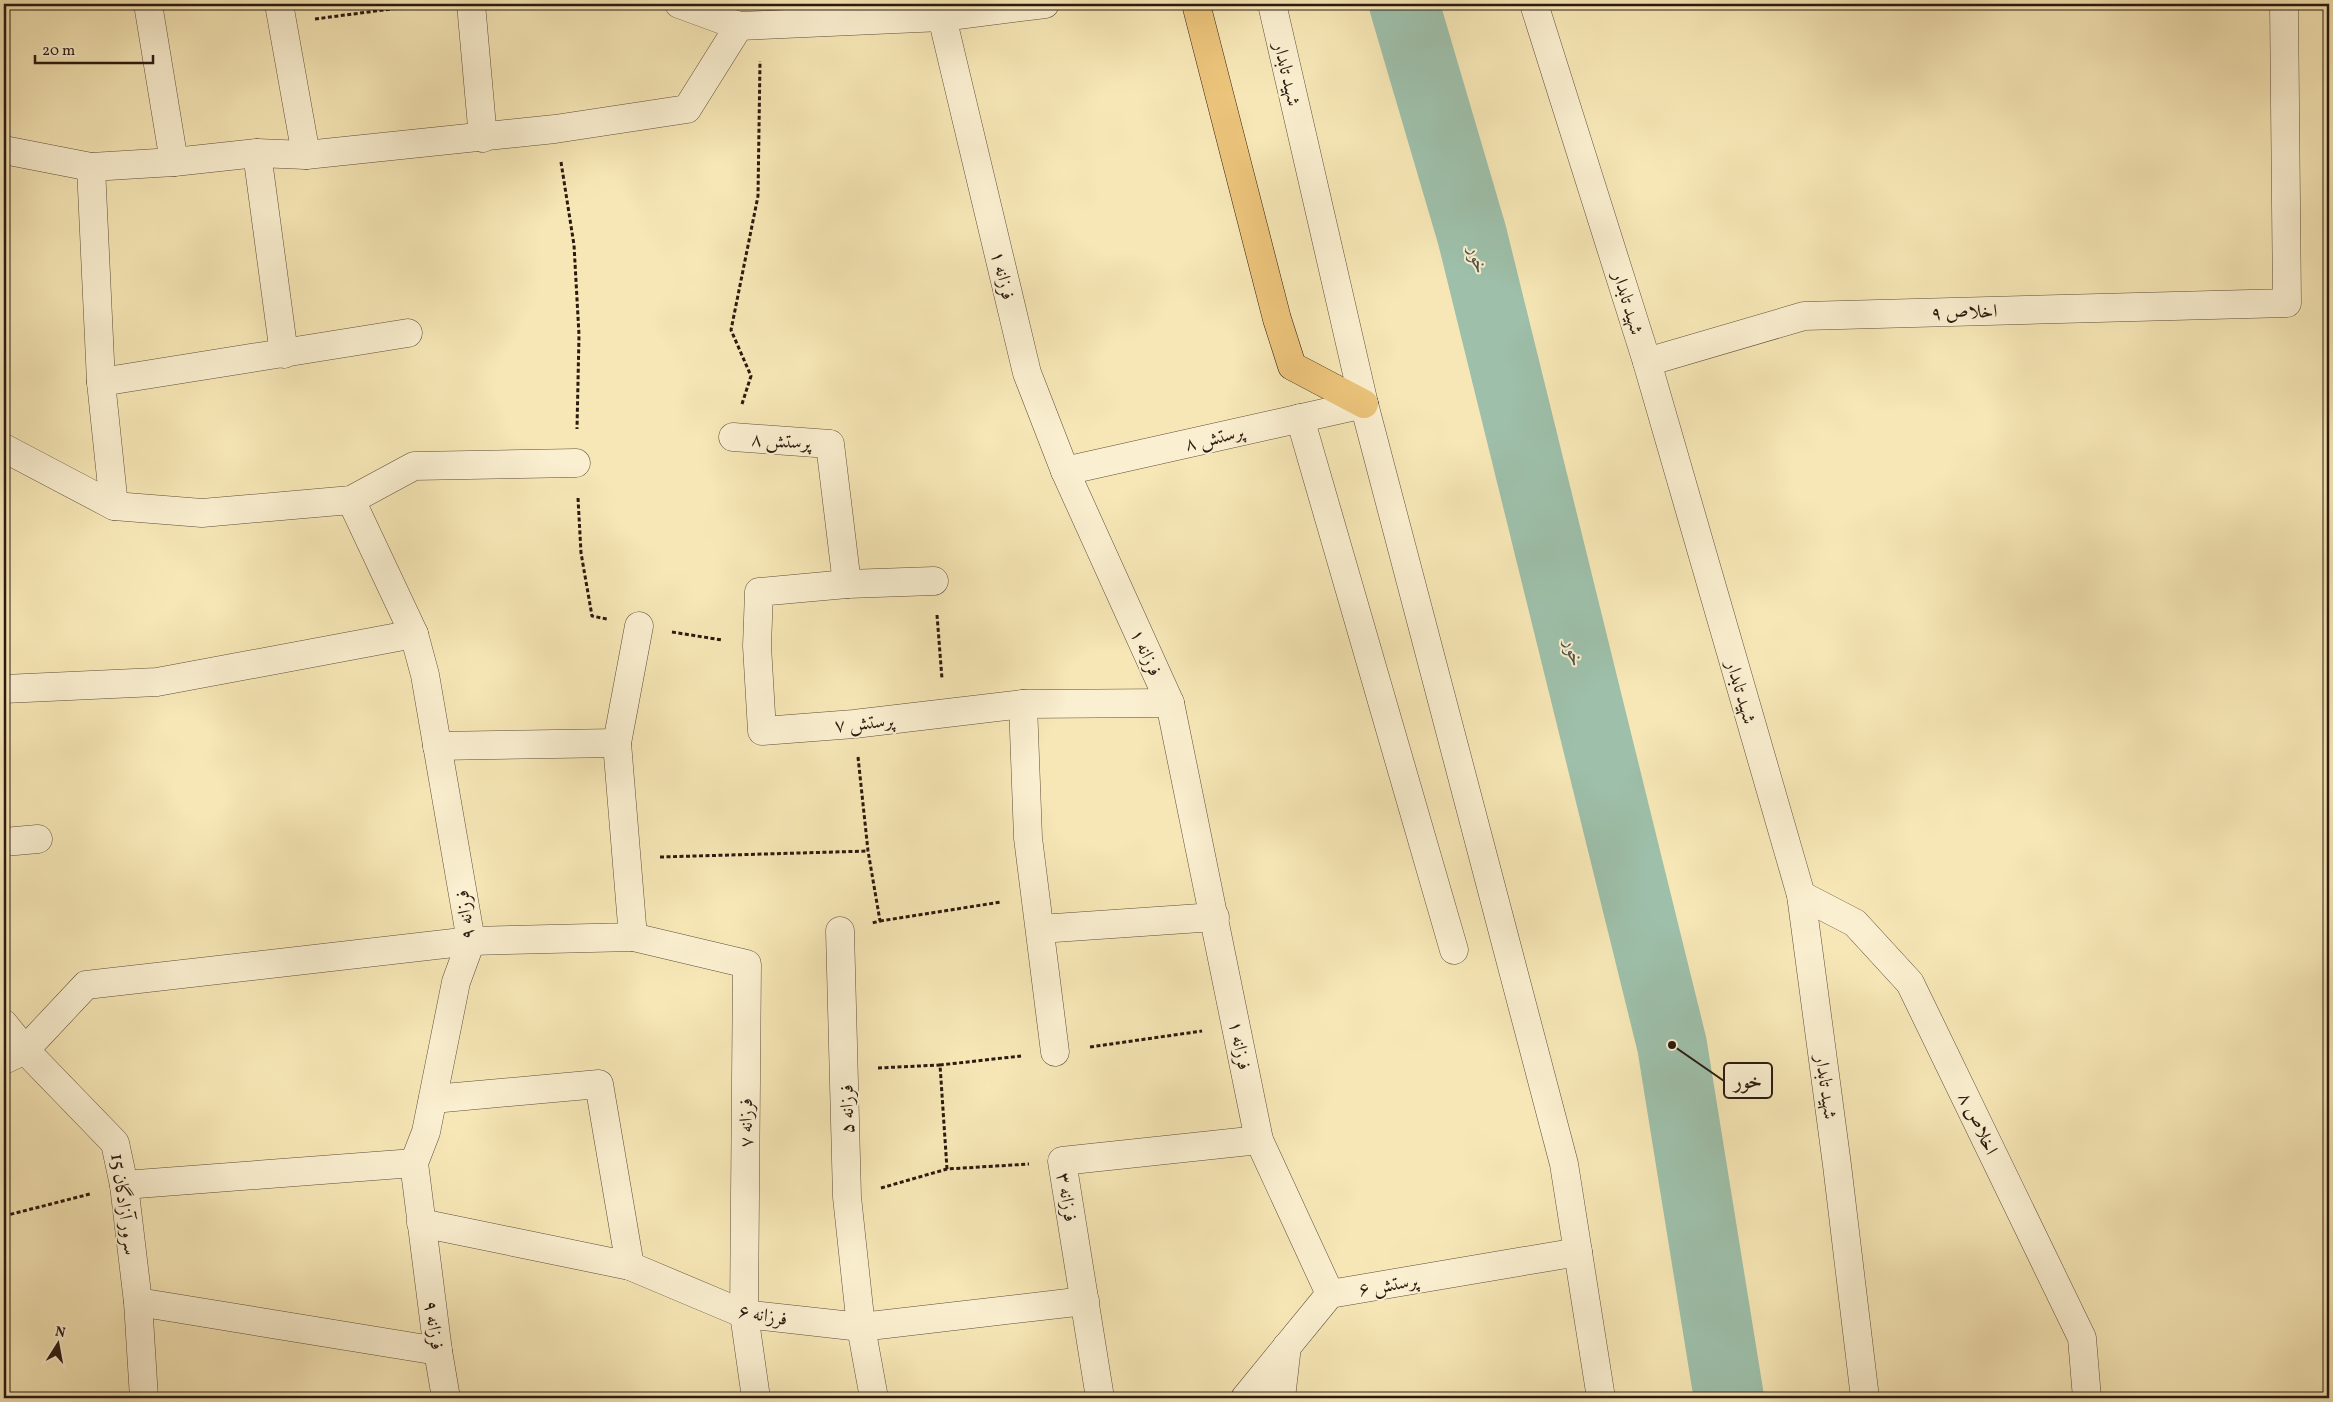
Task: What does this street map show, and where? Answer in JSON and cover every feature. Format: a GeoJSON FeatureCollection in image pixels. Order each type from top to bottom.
{"type":"FeatureCollection","features":[{"type":"Feature","properties":{"kind":"main road"},"geometry":{"type":"LineString","coordinates":[[1196,4],[1277,319],[1292,366],[1364,404]]}},
{"type":"Feature","properties":{"kind":"street"},"geometry":{"type":"LineString","coordinates":[[148,4],[174,162]]}},
{"type":"Feature","properties":{"kind":"street"},"geometry":{"type":"LineString","coordinates":[[471,4],[483,138]]}},
{"type":"Feature","properties":{"kind":"street"},"geometry":{"type":"LineString","coordinates":[[679,4],[750,25],[942,17],[1045,4]]}},
{"type":"Feature","properties":{"kind":"street","name":"شهید تابدار"},"geometry":{"type":"LineString","coordinates":[[1272,4],[1364,404],[1564,1164],[1601,1398]]}},
{"type":"Feature","properties":{"kind":"street","name":"شهید تابدار"},"geometry":{"type":"LineString","coordinates":[[1534,4],[1647,362],[1801,895],[1837,1165],[1865,1398]]}},
{"type":"Feature","properties":{"kind":"street","name":"اخلاص ۹"},"geometry":{"type":"LineString","coordinates":[[1647,362],[1804,316],[2288,303],[2284,4]]}},
{"type":"Feature","properties":{"kind":"street"},"geometry":{"type":"LineString","coordinates":[[280,14],[306,154]]}},
{"type":"Feature","properties":{"kind":"street","name":"فرزانه ۱"},"geometry":{"type":"LineString","coordinates":[[942,17],[1027,373],[1065,471],[1170,703],[1259,1140],[1330,1294]]}},
{"type":"Feature","properties":{"kind":"street"},"geometry":{"type":"LineString","coordinates":[[4,150],[91,167],[174,162],[257,153],[306,154],[483,138],[555,129],[687,108],[750,25]]}},
{"type":"Feature","properties":{"kind":"street"},"geometry":{"type":"LineString","coordinates":[[257,153],[284,354]]}},
{"type":"Feature","properties":{"kind":"street"},"geometry":{"type":"LineString","coordinates":[[91,167],[101,382],[114,506]]}},
{"type":"Feature","properties":{"kind":"street"},"geometry":{"type":"LineString","coordinates":[[101,382],[408,333]]}},
{"type":"Feature","properties":{"kind":"street","name":"پرستش ۸"},"geometry":{"type":"LineString","coordinates":[[1065,471],[1364,404]]}},
{"type":"Feature","properties":{"kind":"street"},"geometry":{"type":"LineString","coordinates":[[1300,418],[1454,950]]}},
{"type":"Feature","properties":{"kind":"street","name":"پرستش ۸"},"geometry":{"type":"LineString","coordinates":[[733,437],[830,444],[847,584]]}},
{"type":"Feature","properties":{"kind":"street"},"geometry":{"type":"LineString","coordinates":[[4,448],[114,506],[202,513],[351,500],[414,466],[576,463]]}},
{"type":"Feature","properties":{"kind":"street","name":"فرزانه ۹"},"geometry":{"type":"LineString","coordinates":[[351,500],[414,634],[425,675],[471,941],[456,982],[426,1132],[414,1163],[438,1351],[446,1398]]}},
{"type":"Feature","properties":{"kind":"street"},"geometry":{"type":"LineString","coordinates":[[757,646],[758,592],[847,584],[934,581]]}},
{"type":"Feature","properties":{"kind":"street"},"geometry":{"type":"LineString","coordinates":[[15,1055],[86,985],[471,941],[633,937],[617,743],[639,626]]}},
{"type":"Feature","properties":{"kind":"street"},"geometry":{"type":"LineString","coordinates":[[4,689],[157,682],[414,634]]}},
{"type":"Feature","properties":{"kind":"street","name":"پرستش ۷"},"geometry":{"type":"LineString","coordinates":[[757,646],[762,731],[854,724],[1024,704],[1170,703]]}},
{"type":"Feature","properties":{"kind":"street"},"geometry":{"type":"LineString","coordinates":[[1024,704],[1028,838],[1055,1052]]}},
{"type":"Feature","properties":{"kind":"street"},"geometry":{"type":"LineString","coordinates":[[437,746],[617,743]]}},
{"type":"Feature","properties":{"kind":"street"},"geometry":{"type":"LineString","coordinates":[[4,842],[38,839]]}},
{"type":"Feature","properties":{"kind":"street","name":"اخلاص ۸"},"geometry":{"type":"LineString","coordinates":[[1801,895],[1855,923],[1910,984],[2082,1338],[2087,1398]]}},
{"type":"Feature","properties":{"kind":"street"},"geometry":{"type":"LineString","coordinates":[[1040,929],[1215,917]]}},
{"type":"Feature","properties":{"kind":"street","name":"فرزانه ۵"},"geometry":{"type":"LineString","coordinates":[[840,932],[847,1197],[861,1327],[874,1398]]}},
{"type":"Feature","properties":{"kind":"street","name":"فرزانه ۷"},"geometry":{"type":"LineString","coordinates":[[633,937],[747,964],[744,1314],[756,1398]]}},
{"type":"Feature","properties":{"kind":"street","name":"سرور آزادگان 15"},"geometry":{"type":"LineString","coordinates":[[4,1024],[15,1055],[115,1142],[124,1185],[138,1302],[144,1398]]}},
{"type":"Feature","properties":{"kind":"street"},"geometry":{"type":"LineString","coordinates":[[432,1099],[599,1084],[630,1266]]}},
{"type":"Feature","properties":{"kind":"street","name":"فرزانه ۳"},"geometry":{"type":"LineString","coordinates":[[1100,1398],[1062,1161],[1259,1140]]}},
{"type":"Feature","properties":{"kind":"street"},"geometry":{"type":"LineString","coordinates":[[124,1185],[414,1163]]}},
{"type":"Feature","properties":{"kind":"street","name":"فرزانه ۶"},"geometry":{"type":"LineString","coordinates":[[422,1223],[630,1266],[744,1314],[861,1327],[1085,1301]]}},
{"type":"Feature","properties":{"kind":"street","name":"پرستش ۶"},"geometry":{"type":"LineString","coordinates":[[1330,1294],[1578,1252]]}},
{"type":"Feature","properties":{"kind":"street"},"geometry":{"type":"LineString","coordinates":[[1245,1398],[1330,1294]]}},
{"type":"Feature","properties":{"kind":"street"},"geometry":{"type":"LineString","coordinates":[[138,1302],[438,1351]]}},
{"type":"Feature","properties":{"kind":"street"},"geometry":{"type":"LineString","coordinates":[[1281,1398],[1287,1346]]}},
{"type":"Feature","properties":{"kind":"path"},"geometry":{"type":"LineString","coordinates":[[280,14],[429,4]]}},
{"type":"Feature","properties":{"kind":"path"},"geometry":{"type":"LineString","coordinates":[[733,437],[750,376],[731,330],[758,196],[750,25]]}},
{"type":"Feature","properties":{"kind":"path"},"geometry":{"type":"LineString","coordinates":[[555,129],[575,265],[579,334],[576,463],[581,553],[592,616],[757,646]]}},
{"type":"Feature","properties":{"kind":"path"},"geometry":{"type":"LineString","coordinates":[[934,581],[945,714]]}},
{"type":"Feature","properties":{"kind":"path"},"geometry":{"type":"LineString","coordinates":[[854,724],[868,851],[880,921]]}},
{"type":"Feature","properties":{"kind":"path"},"geometry":{"type":"LineString","coordinates":[[627,858],[868,851]]}},
{"type":"Feature","properties":{"kind":"path"},"geometry":{"type":"LineString","coordinates":[[840,932],[880,921],[1036,897]]}},
{"type":"Feature","properties":{"kind":"path"},"geometry":{"type":"LineString","coordinates":[[845,1069],[940,1065],[1055,1052],[1237,1027]]}},
{"type":"Feature","properties":{"kind":"path"},"geometry":{"type":"LineString","coordinates":[[940,1065],[947,1170]]}},
{"type":"Feature","properties":{"kind":"path"},"geometry":{"type":"LineString","coordinates":[[847,1197],[947,1170],[1062,1161]]}},
{"type":"Feature","properties":{"kind":"path"},"geometry":{"type":"LineString","coordinates":[[4,1216],[124,1185]]}},
{"type":"Feature","properties":{"kind":"waterway","name":"خور"},"geometry":{"type":"LineString","coordinates":[[1404,4],[1472,235],[1672,1045],[1729,1398]]}},
{"type":"Feature","properties":{"kind":"place","name":"خور"},"geometry":{"type":"Point","coordinates":[1672,1045]}}]}
